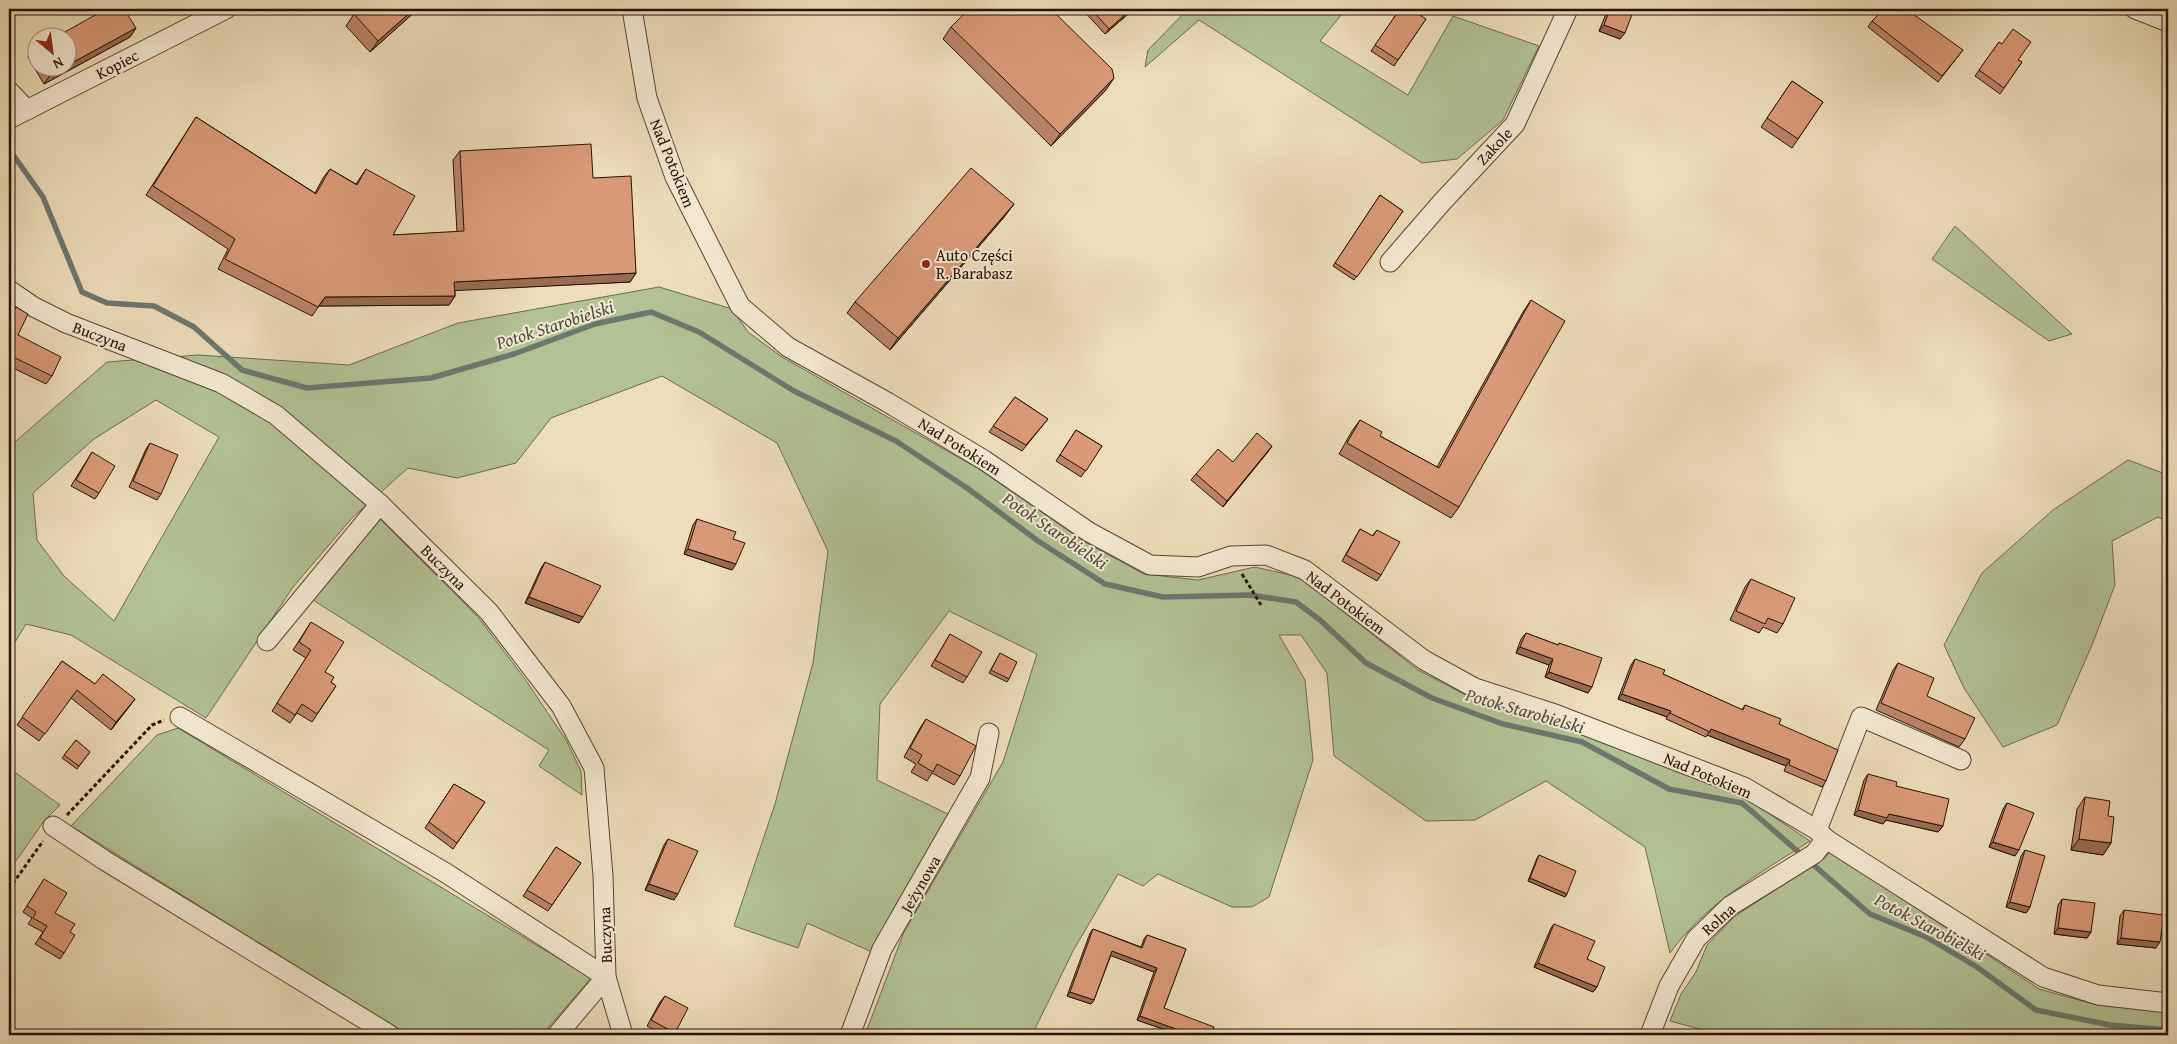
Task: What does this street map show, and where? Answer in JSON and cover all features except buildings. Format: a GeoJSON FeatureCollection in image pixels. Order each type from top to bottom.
{"type":"FeatureCollection","features":[{"type":"Feature","properties":{"kind":"street","name":"Kopiec"},"geometry":{"type":"LineString","coordinates":[[9,119],[226,9]]}},
{"type":"Feature","properties":{"kind":"street","name":"Nad Potokiem"},"geometry":{"type":"LineString","coordinates":[[632,9],[647,98],[675,177],[740,306],[788,347],[888,402],[960,445],[1089,532],[1150,565],[1198,566],[1231,556],[1266,555],[1305,570],[1424,660],[1475,688],[1555,714],[1744,787],[1822,834],[2043,977],[2098,995],[2168,1002]]}},
{"type":"Feature","properties":{"kind":"street","name":"Zakole"},"geometry":{"type":"LineString","coordinates":[[1390,262],[1443,201],[1515,124],[1568,9]]}},
{"type":"Feature","properties":{"kind":"street"},"geometry":{"type":"LineString","coordinates":[[2135,9],[2168,22]]}},
{"type":"Feature","properties":{"kind":"street"},"geometry":{"type":"LineString","coordinates":[[9,91],[27,110]]}},
{"type":"Feature","properties":{"kind":"street","name":"Buczyna"},"geometry":{"type":"LineString","coordinates":[[9,290],[34,307],[66,323],[220,383],[276,415],[380,504],[489,612],[561,706],[594,768],[603,876],[606,977],[623,1035]]}},
{"type":"Feature","properties":{"kind":"street"},"geometry":{"type":"LineString","coordinates":[[267,641],[380,504]]}},
{"type":"Feature","properties":{"kind":"street"},"geometry":{"type":"LineString","coordinates":[[180,717],[446,873],[606,977],[557,1035]]}},
{"type":"Feature","properties":{"kind":"street","name":"Rolna"},"geometry":{"type":"LineString","coordinates":[[1650,1035],[1669,986],[1696,939],[1730,906],[1814,854],[1861,717],[1961,760]]}},
{"type":"Feature","properties":{"kind":"street","name":"Jeżynowa"},"geometry":{"type":"LineString","coordinates":[[850,1035],[882,950],[980,778],[989,733]]}},
{"type":"Feature","properties":{"kind":"street"},"geometry":{"type":"LineString","coordinates":[[53,826],[104,860],[390,1035]]}},
{"type":"Feature","properties":{"kind":"path"},"geometry":{"type":"LineString","coordinates":[[1248,584],[1261,605]]}},
{"type":"Feature","properties":{"kind":"path"},"geometry":{"type":"LineString","coordinates":[[9,889],[53,826],[60,823],[152,725],[172,716],[180,717]]}},
{"type":"Feature","properties":{"kind":"green space"},"geometry":{"type":"Polygon","coordinates":[[[1188,9],[1346,9],[1320,41],[1408,95],[1453,16],[1539,46],[1503,120],[1457,159],[1422,163],[1199,20],[1145,67],[1148,50],[1188,9]]]}},
{"type":"Feature","properties":{"kind":"green space"},"geometry":{"type":"Polygon","coordinates":[[[1955,226],[2072,334],[2049,341],[1932,259],[1955,226]]]}},
{"type":"Feature","properties":{"kind":"green space"},"geometry":{"type":"Polygon","coordinates":[[[659,287],[732,309],[748,332],[782,357],[979,469],[1085,542],[1144,574],[1198,580],[1255,567],[1299,577],[1418,670],[1475,700],[1554,725],[1653,760],[1747,799],[1810,841],[1717,904],[1684,935],[1670,953],[1645,847],[1546,781],[1475,820],[1426,821],[1334,756],[1327,673],[1301,635],[1279,635],[1305,680],[1313,760],[1269,897],[1252,907],[1232,907],[1158,874],[1143,886],[1118,874],[1073,951],[1032,1035],[865,1035],[904,932],[1003,762],[1037,654],[949,611],[880,704],[877,780],[950,815],[872,952],[807,923],[798,948],[734,926],[775,804],[813,663],[828,551],[777,443],[662,376],[551,418],[516,463],[457,478],[408,468],[352,518],[293,587],[206,718],[71,635],[26,624],[9,652],[9,447],[107,362],[198,355],[349,365],[458,323],[659,287]],[[156,400],[94,439],[33,493],[37,540],[64,576],[114,621],[219,437],[156,400]]]}},
{"type":"Feature","properties":{"kind":"green space"},"geometry":{"type":"Polygon","coordinates":[[[2128,460],[2168,475],[2168,522],[2158,517],[2112,541],[2115,585],[2092,645],[2057,725],[2003,747],[1964,688],[1944,645],[1982,573],[2053,510],[2128,460]]]}},
{"type":"Feature","properties":{"kind":"green space"},"geometry":{"type":"Polygon","coordinates":[[[380,519],[478,617],[525,679],[566,740],[581,771],[582,795],[539,766],[549,750],[313,600],[380,519]]]}},
{"type":"Feature","properties":{"kind":"green space"},"geometry":{"type":"Polygon","coordinates":[[[178,728],[591,978],[542,1035],[407,1035],[71,826],[157,735],[178,728]]]}},
{"type":"Feature","properties":{"kind":"green space"},"geometry":{"type":"Polygon","coordinates":[[[9,768],[60,805],[44,821],[9,871],[9,768]]]}},
{"type":"Feature","properties":{"kind":"green space"},"geometry":{"type":"Polygon","coordinates":[[[1830,851],[2039,989],[2097,1005],[2168,1012],[2168,1035],[1722,1035],[1670,1021],[1681,994],[1696,972],[1707,945],[1735,916],[1825,858],[1830,851]]]}},
{"type":"Feature","properties":{"kind":"waterway","name":"Potok Starobielski"},"geometry":{"type":"LineString","coordinates":[[9,149],[43,197],[82,292],[107,303],[154,306],[194,327],[242,370],[307,388],[431,378],[514,354],[595,324],[651,312],[699,332],[794,391],[896,441],[967,488],[1038,541],[1105,584],[1163,597],[1250,595],[1296,602],[1320,620],[1366,663],[1432,698],[1503,724],[1582,742],[1669,789],[1742,803],[1870,914],[1926,937],[1977,967],[2036,1010],[2110,1025],[2168,1030]]}},
{"type":"Feature","properties":{"kind":"place","name":"Auto Części R. Barabasz"},"geometry":{"type":"Point","coordinates":[926,264]}}]}
